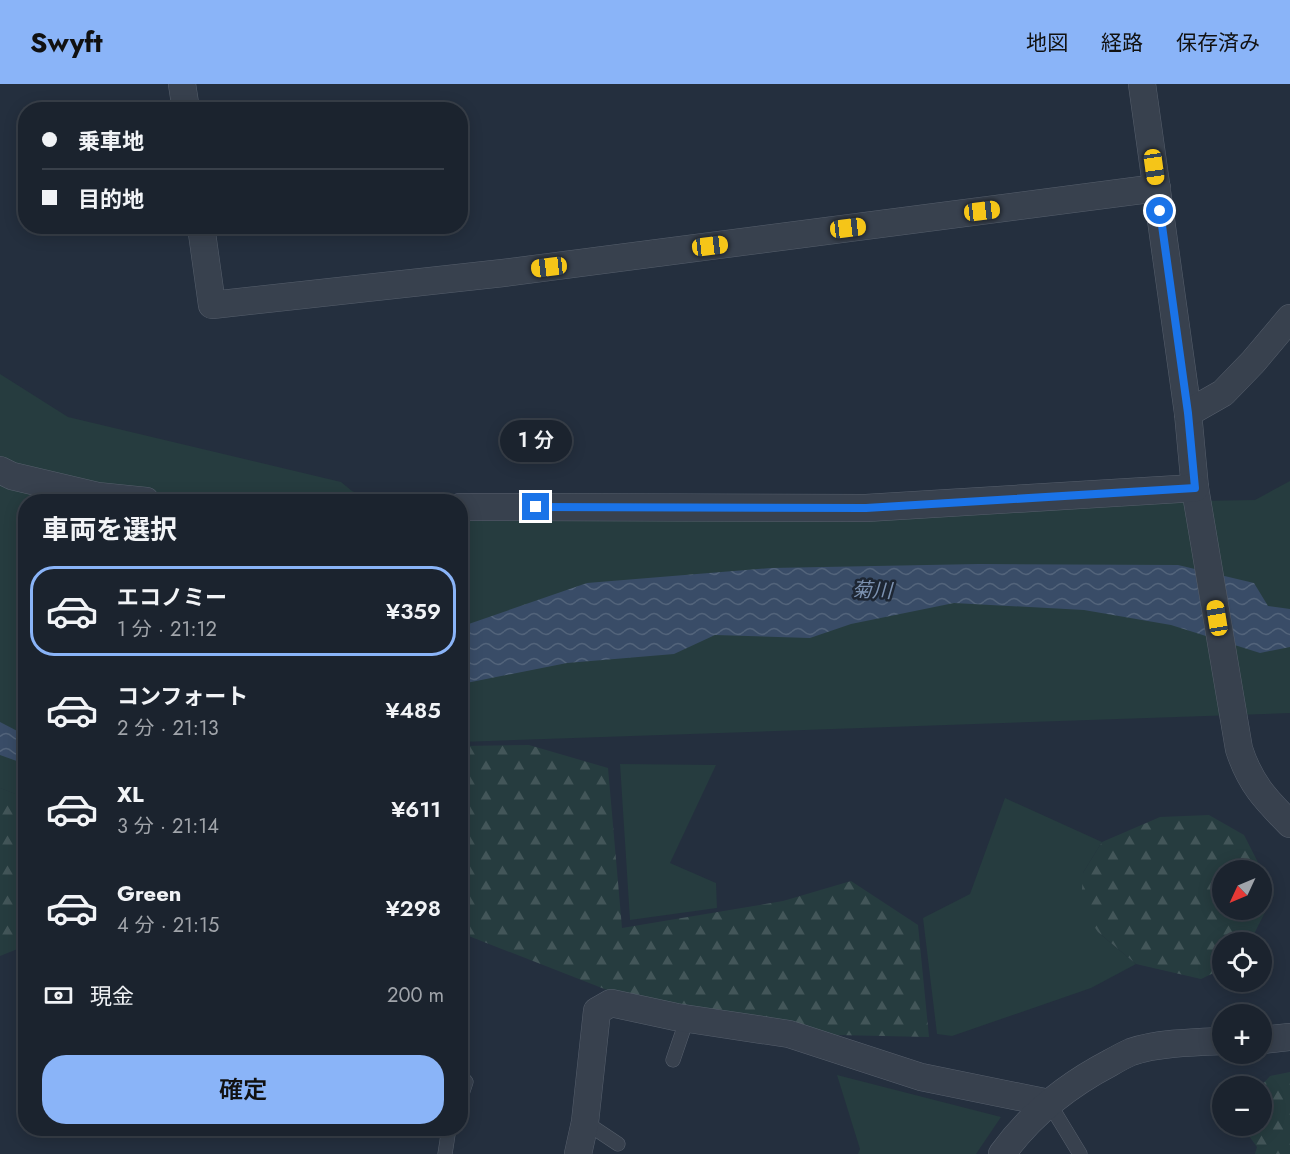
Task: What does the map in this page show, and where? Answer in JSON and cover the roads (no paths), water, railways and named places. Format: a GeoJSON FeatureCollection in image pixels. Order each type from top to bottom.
{"type":"FeatureCollection","features":[{"type":"Feature","properties":{"kind":"street"},"geometry":{"type":"LineString","coordinates":[[182,84],[185,102]]}},
{"type":"Feature","properties":{"kind":"street"},"geometry":{"type":"LineString","coordinates":[[1142,84],[1188,413],[1197,496],[1236,731],[1245,766],[1263,798],[1290,824]]}},
{"type":"Feature","properties":{"kind":"street"},"geometry":{"type":"LineString","coordinates":[[202,234],[212,305],[503,273],[1157,188]]}},
{"type":"Feature","properties":{"kind":"street"},"geometry":{"type":"LineString","coordinates":[[1188,413],[1223,393],[1290,318]]}},
{"type":"Feature","properties":{"kind":"street"},"geometry":{"type":"LineString","coordinates":[[0,470],[12,476],[88,494]]}},
{"type":"Feature","properties":{"kind":"street"},"geometry":{"type":"LineString","coordinates":[[468,507],[866,508],[1197,496]]}},
{"type":"Feature","properties":{"kind":"street"},"geometry":{"type":"LineString","coordinates":[[578,1154],[585,1122],[597,1011],[611,1003],[687,1019],[789,1034],[921,1077],[1049,1103]]}},
{"type":"Feature","properties":{"kind":"street"},"geometry":{"type":"LineString","coordinates":[[1272,1039],[1290,1037]]}},
{"type":"Feature","properties":{"kind":"street"},"geometry":{"type":"LineString","coordinates":[[1002,1154],[1016,1136],[1049,1103],[1085,1076],[1131,1052],[1183,1042],[1212,1041]]}},
{"type":"Feature","properties":{"kind":"lane"},"geometry":{"type":"LineString","coordinates":[[673,1060],[687,1019]]}},
{"type":"Feature","properties":{"kind":"lane"},"geometry":{"type":"LineString","coordinates":[[1049,1103],[1080,1154]]}},
{"type":"Feature","properties":{"kind":"lane"},"geometry":{"type":"LineString","coordinates":[[585,1122],[618,1144]]}},
{"type":"Feature","properties":{"kind":"lane"},"geometry":{"type":"LineString","coordinates":[[445,1154],[448,1136]]}},
{"type":"Feature","properties":{"kind":"water","name":"菊川"},"geometry":{"type":"Polygon","coordinates":[[[979,564],[1178,565],[1254,583],[1268,606],[1290,609],[1290,647],[1260,653],[1171,625],[1084,610],[954,603],[851,624],[810,638],[715,635],[674,654],[567,663],[468,683],[468,624],[587,583],[771,568],[979,564]]]}},
{"type":"Feature","properties":{"kind":"water"},"geometry":{"type":"Polygon","coordinates":[[[0,722],[18,731],[18,761],[0,755],[0,722]]]}}]}
